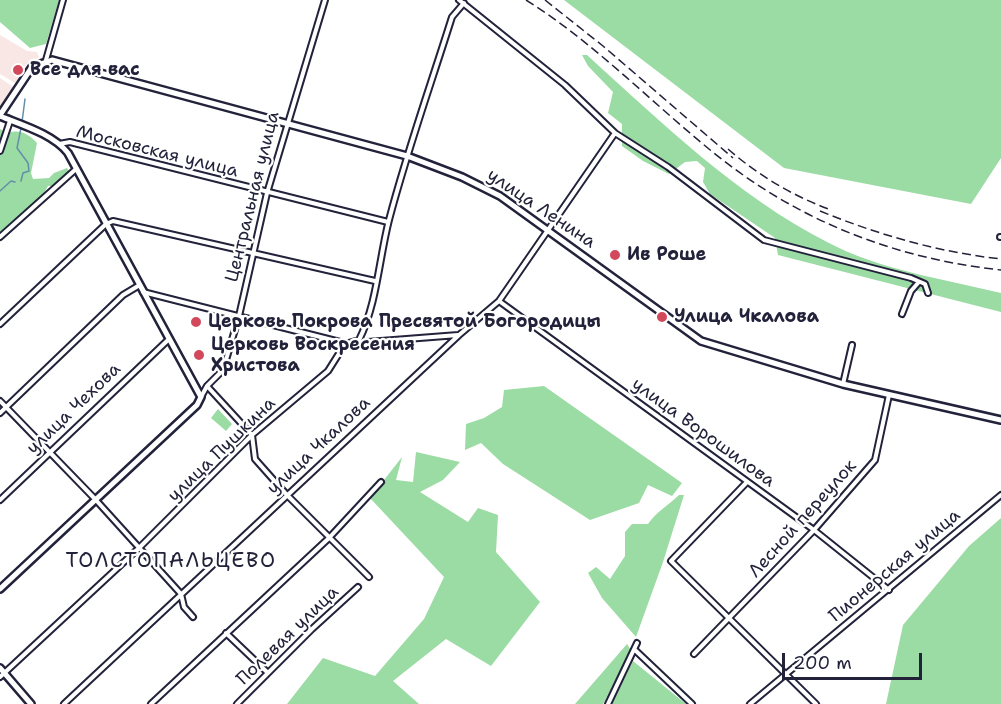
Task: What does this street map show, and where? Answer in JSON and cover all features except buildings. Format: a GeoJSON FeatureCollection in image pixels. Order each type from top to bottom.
{"type":"FeatureCollection","features":[{"type":"Feature","properties":{"kind":"street"},"geometry":{"type":"LineString","coordinates":[[63,0],[46,60],[32,68],[0,116],[59,144],[77,168],[138,286],[201,397]]}},
{"type":"Feature","properties":{"kind":"street","name":"Центральная улица"},"geometry":{"type":"LineString","coordinates":[[0,589],[197,405],[207,386],[223,370],[239,316],[267,193],[325,0]]}},
{"type":"Feature","properties":{"kind":"street"},"geometry":{"type":"LineString","coordinates":[[459,0],[565,85],[615,133],[668,167],[764,240],[911,278],[918,283],[926,284],[928,293]]}},
{"type":"Feature","properties":{"kind":"street","name":"улица Пушкина"},"geometry":{"type":"LineString","coordinates":[[1,673],[139,548],[252,435],[328,371],[345,344],[359,340],[370,310],[388,222],[407,156],[452,17],[464,3]]}},
{"type":"Feature","properties":{"kind":"street","name":"улица Ленина"},"geometry":{"type":"LineString","coordinates":[[46,60],[57,60],[407,156],[489,190],[549,230],[697,339],[843,384],[1001,420]]}},
{"type":"Feature","properties":{"kind":"street"},"geometry":{"type":"LineString","coordinates":[[0,152],[10,121]]}},
{"type":"Feature","properties":{"kind":"street","name":"улица Чкалова"},"geometry":{"type":"LineString","coordinates":[[64,704],[459,334],[499,301],[615,133]]}},
{"type":"Feature","properties":{"kind":"street","name":"Московская улица"},"geometry":{"type":"LineString","coordinates":[[59,144],[70,142],[388,222]]}},
{"type":"Feature","properties":{"kind":"street"},"geometry":{"type":"LineString","coordinates":[[0,237],[77,168]]}},
{"type":"Feature","properties":{"kind":"street"},"geometry":{"type":"LineString","coordinates":[[0,324],[106,224],[113,221],[375,281]]}},
{"type":"Feature","properties":{"kind":"street"},"geometry":{"type":"LineString","coordinates":[[902,314],[911,291],[918,283]]}},
{"type":"Feature","properties":{"kind":"street"},"geometry":{"type":"LineString","coordinates":[[0,412],[123,295],[138,286]]}},
{"type":"Feature","properties":{"kind":"street"},"geometry":{"type":"LineString","coordinates":[[142,292],[345,344],[459,334]]}},
{"type":"Feature","properties":{"kind":"street","name":"улица Ворошилова"},"geometry":{"type":"LineString","coordinates":[[499,301],[814,530],[889,590]]}},
{"type":"Feature","properties":{"kind":"street","name":"улица Чехова"},"geometry":{"type":"LineString","coordinates":[[0,500],[168,340]]}},
{"type":"Feature","properties":{"kind":"street"},"geometry":{"type":"LineString","coordinates":[[843,384],[852,345]]}},
{"type":"Feature","properties":{"kind":"street"},"geometry":{"type":"LineString","coordinates":[[207,386],[252,435],[255,459],[287,495],[369,576]]}},
{"type":"Feature","properties":{"kind":"street","name":"Лесной переулок"},"geometry":{"type":"LineString","coordinates":[[694,654],[814,530],[874,460],[889,395]]}},
{"type":"Feature","properties":{"kind":"street"},"geometry":{"type":"LineString","coordinates":[[0,401],[95,499],[181,594],[184,607],[194,617]]}},
{"type":"Feature","properties":{"kind":"street"},"geometry":{"type":"LineString","coordinates":[[151,704],[329,538],[381,482]]}},
{"type":"Feature","properties":{"kind":"street"},"geometry":{"type":"LineString","coordinates":[[747,482],[671,561],[816,704]]}},
{"type":"Feature","properties":{"kind":"street","name":"Пионерская улица"},"geometry":{"type":"LineString","coordinates":[[750,704],[1001,495]]}},
{"type":"Feature","properties":{"kind":"street","name":"Полевая улица"},"geometry":{"type":"LineString","coordinates":[[237,704],[358,587]]}},
{"type":"Feature","properties":{"kind":"street"},"geometry":{"type":"LineString","coordinates":[[226,633],[268,673]]}},
{"type":"Feature","properties":{"kind":"street"},"geometry":{"type":"LineString","coordinates":[[608,704],[637,643]]}},
{"type":"Feature","properties":{"kind":"street"},"geometry":{"type":"LineString","coordinates":[[635,650],[692,704]]}},
{"type":"Feature","properties":{"kind":"street"},"geometry":{"type":"LineString","coordinates":[[1,673],[31,704]]}},
{"type":"Feature","properties":{"kind":"shaded area"},"geometry":{"type":"Polygon","coordinates":[[[0,35],[27,51],[37,52],[39,58],[26,64],[18,77],[19,81],[15,83],[0,74],[0,35]]]}},
{"type":"Feature","properties":{"kind":"shaded area"},"geometry":{"type":"Polygon","coordinates":[[[0,78],[15,88],[9,100],[0,106],[0,78]]]}},
{"type":"Feature","properties":{"kind":"green space"},"geometry":{"type":"Polygon","coordinates":[[[0,0],[59,0],[46,44],[30,48],[0,22],[0,0]]]}},
{"type":"Feature","properties":{"kind":"green space"},"geometry":{"type":"Polygon","coordinates":[[[564,0],[1001,0],[1001,158],[971,204],[784,168],[564,0]]]}},
{"type":"Feature","properties":{"kind":"green space"},"geometry":{"type":"Polygon","coordinates":[[[582,55],[587,55],[731,180],[794,224],[847,252],[868,260],[912,273],[1001,293],[1001,312],[778,255],[775,238],[710,194],[703,182],[705,168],[697,161],[685,162],[669,174],[643,161],[622,146],[622,124],[608,113],[613,92],[588,66],[582,55]]]}},
{"type":"Feature","properties":{"kind":"green space"},"geometry":{"type":"Polygon","coordinates":[[[0,129],[8,133],[24,133],[37,143],[31,173],[33,179],[49,178],[54,173],[67,168],[72,176],[59,186],[48,186],[38,204],[0,236],[0,129]]]}},
{"type":"Feature","properties":{"kind":"green space"},"geometry":{"type":"Polygon","coordinates":[[[544,386],[682,483],[672,496],[648,485],[639,503],[590,520],[503,464],[481,443],[465,450],[466,424],[484,418],[502,407],[504,390],[544,386]]]}},
{"type":"Feature","properties":{"kind":"green space"},"geometry":{"type":"Polygon","coordinates":[[[218,409],[232,424],[226,431],[211,418],[218,409]]]}},
{"type":"Feature","properties":{"kind":"green space"},"geometry":{"type":"Polygon","coordinates":[[[416,452],[460,462],[443,480],[420,492],[468,522],[478,508],[498,515],[496,552],[540,602],[491,666],[446,639],[393,681],[419,704],[287,704],[323,658],[375,676],[424,619],[444,577],[370,498],[402,457],[396,480],[413,482],[416,452]]]}},
{"type":"Feature","properties":{"kind":"green space"},"geometry":{"type":"Polygon","coordinates":[[[679,495],[684,495],[636,637],[602,598],[588,573],[596,567],[610,579],[625,556],[625,532],[632,524],[648,524],[679,495]]]}},
{"type":"Feature","properties":{"kind":"green space"},"geometry":{"type":"Polygon","coordinates":[[[1001,518],[1001,704],[886,704],[903,625],[969,546],[1001,518]]]}},
{"type":"Feature","properties":{"kind":"green space"},"geometry":{"type":"Polygon","coordinates":[[[627,644],[631,650],[603,704],[575,704],[627,644]]]}},
{"type":"Feature","properties":{"kind":"green space"},"geometry":{"type":"Polygon","coordinates":[[[633,661],[686,704],[612,704],[633,661]]]}},
{"type":"Feature","properties":{"kind":"waterway"},"geometry":{"type":"LineString","coordinates":[[22,122],[25,99]]}},
{"type":"Feature","properties":{"kind":"waterway"},"geometry":{"type":"LineString","coordinates":[[21,128],[17,148],[28,163],[29,171],[23,173],[21,181]]}},
{"type":"Feature","properties":{"kind":"waterway"},"geometry":{"type":"LineString","coordinates":[[0,191],[11,181],[15,182]]}},
{"type":"Feature","properties":{"kind":"railway"},"geometry":{"type":"LineString","coordinates":[[526,0],[595,50],[703,144],[770,193],[842,230],[880,244],[919,256],[1001,270]]}},
{"type":"Feature","properties":{"kind":"railway"},"geometry":{"type":"LineString","coordinates":[[545,0],[603,46],[733,158]]}},
{"type":"Feature","properties":{"kind":"railway"},"geometry":{"type":"LineString","coordinates":[[728,149],[777,184],[831,210]]}},
{"type":"Feature","properties":{"kind":"railway"},"geometry":{"type":"LineString","coordinates":[[820,211],[864,228],[909,241],[954,252],[1001,259]]}},
{"type":"Feature","properties":{"kind":"place","name":"Все для вас"},"geometry":{"type":"Point","coordinates":[18,70]}},
{"type":"Feature","properties":{"kind":"place","name":"Ив Роше"},"geometry":{"type":"Point","coordinates":[615,255]}},
{"type":"Feature","properties":{"kind":"place","name":"Улица Чкалова"},"geometry":{"type":"Point","coordinates":[662,317]}},
{"type":"Feature","properties":{"kind":"place","name":"Церковь Покрова Пресвятой Богородицы"},"geometry":{"type":"Point","coordinates":[196,322]}},
{"type":"Feature","properties":{"kind":"place","name":"Церковь Воскресения Христова"},"geometry":{"type":"Point","coordinates":[199,355]}},
{"type":"Feature","properties":{"kind":"district","name":"ТОЛСТОПАЛЬЦЕВО"},"geometry":{"type":"Point","coordinates":[171,562]}}]}
